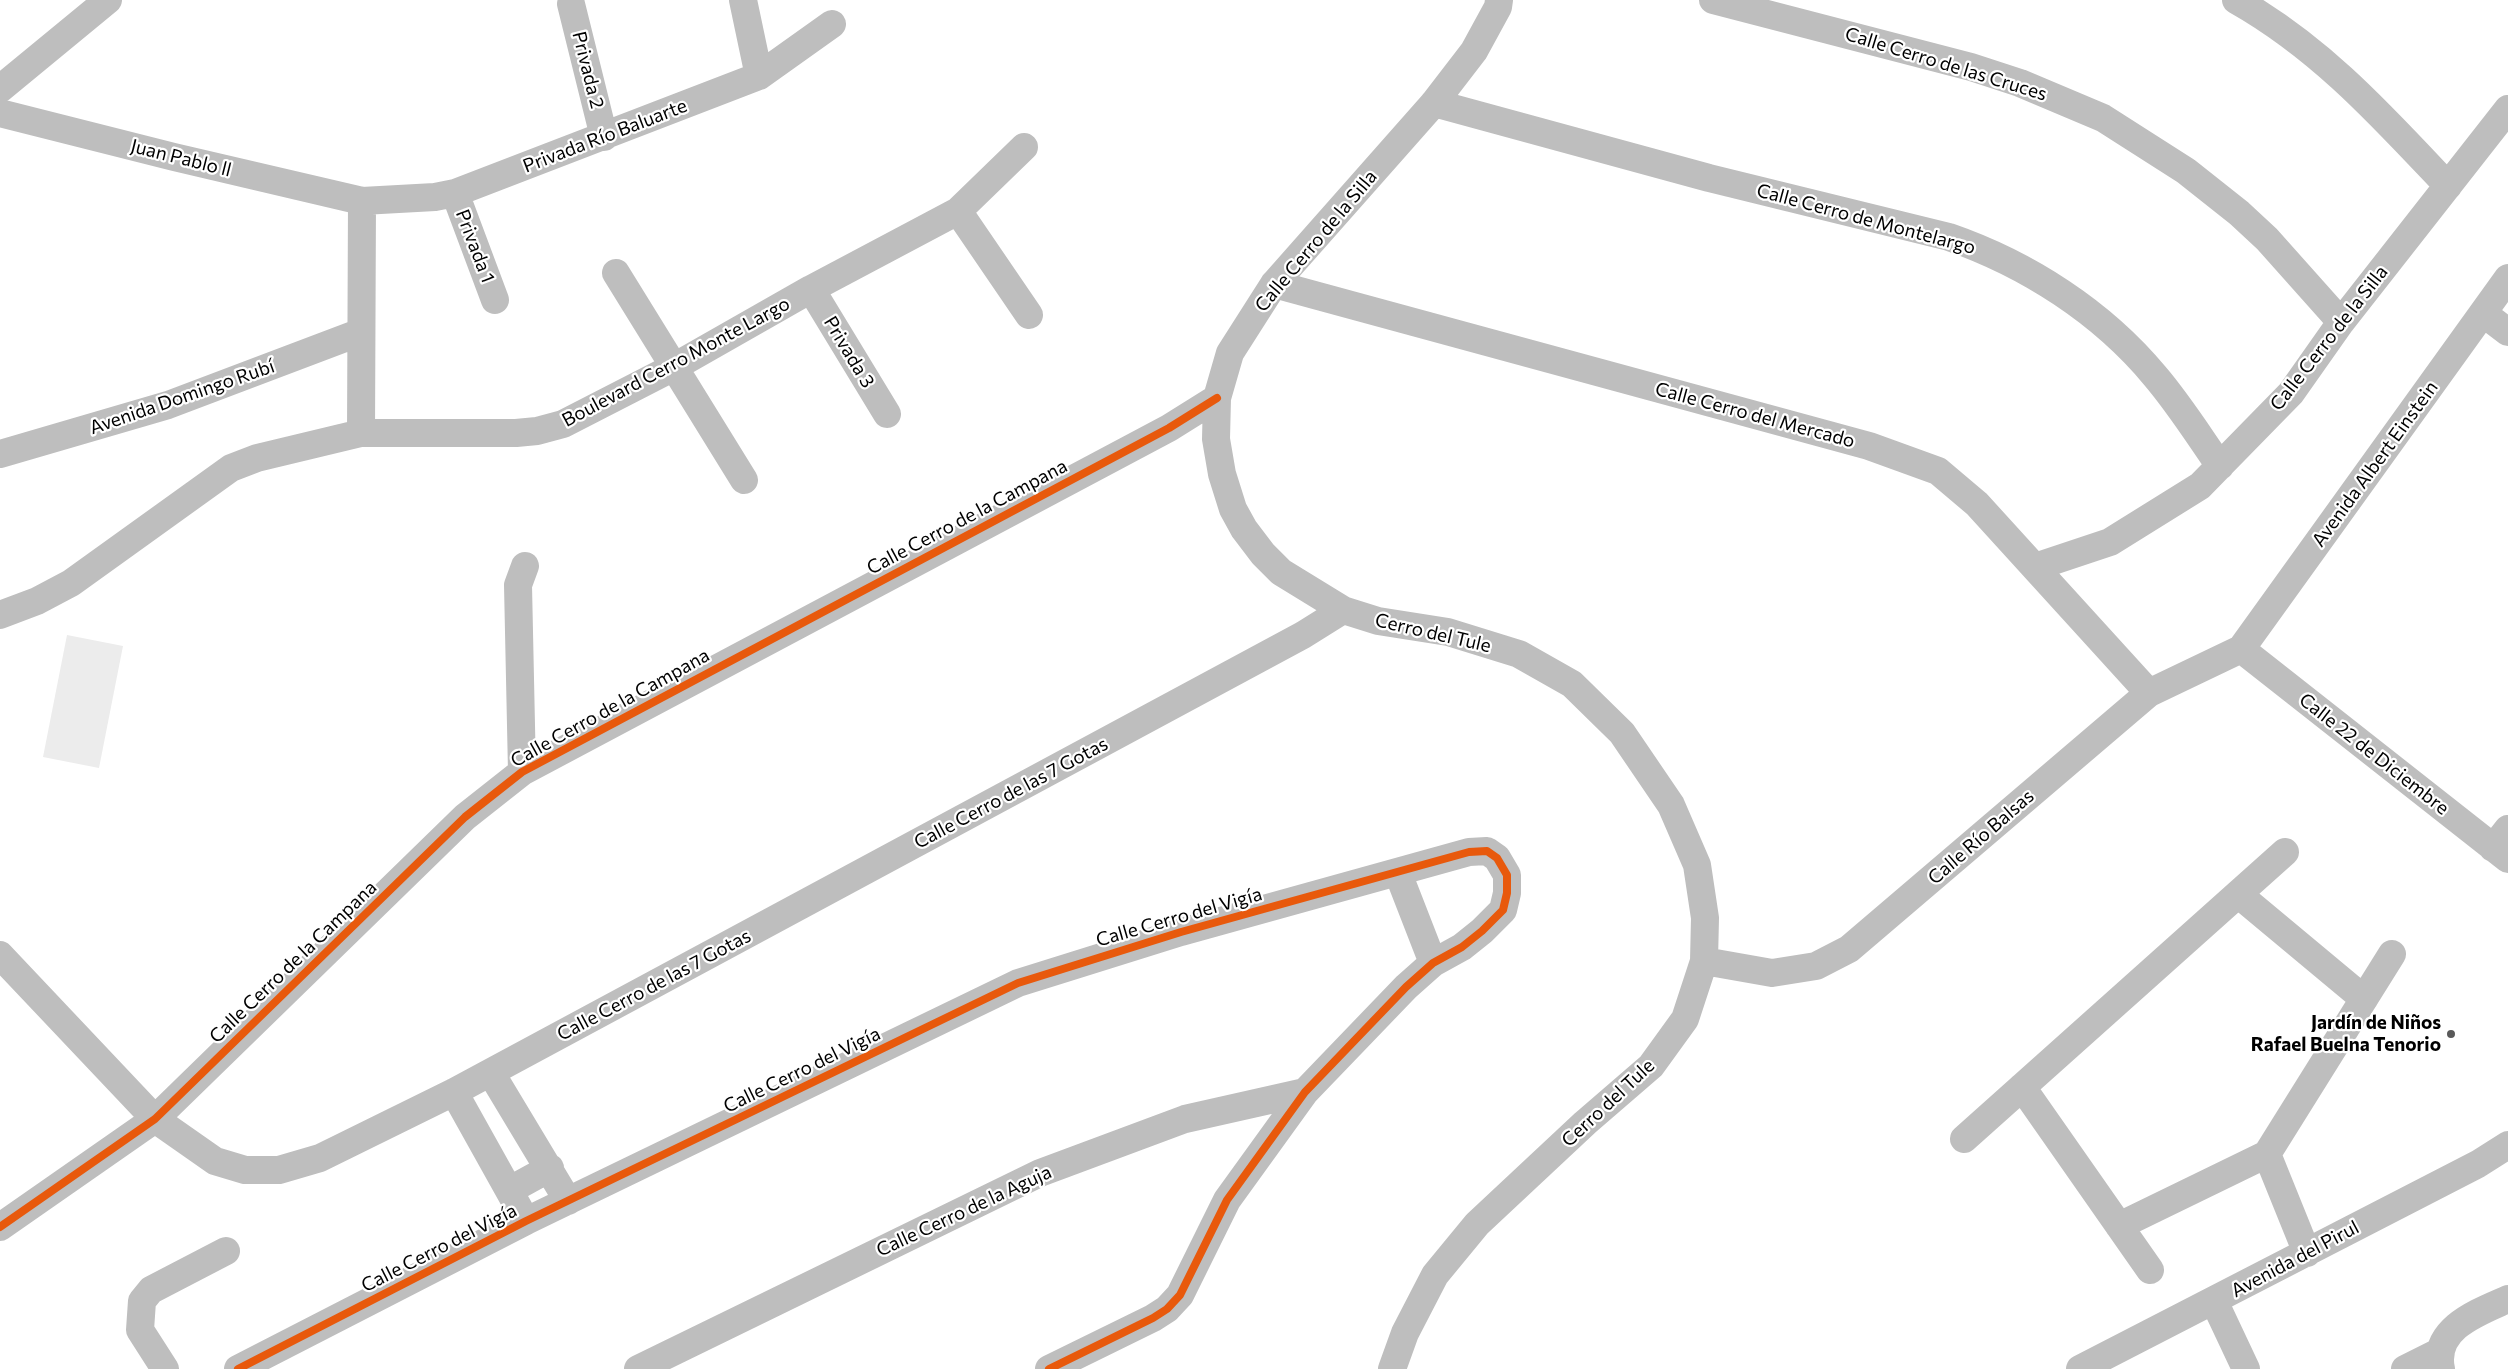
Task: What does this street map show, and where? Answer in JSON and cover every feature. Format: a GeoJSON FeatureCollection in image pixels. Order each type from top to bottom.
{"type":"FeatureCollection","features":[{"type":"Feature","properties":{"kind":"street"},"geometry":{"type":"LineString","coordinates":[[0,89],[108,0]]}},
{"type":"Feature","properties":{"kind":"street"},"geometry":{"type":"LineString","coordinates":[[743,0],[759,76]]}},
{"type":"Feature","properties":{"kind":"street","name":"Calle Cerro de la Silla"},"geometry":{"type":"LineString","coordinates":[[1343,610],[1281,572],[1263,554],[1244,529],[1233,509],[1222,474],[1216,439],[1217,398],[1230,353],[1274,284],[1434,103],[1474,51],[1498,7],[1499,0]]}},
{"type":"Feature","properties":{"kind":"street","name":"Calle Cerro de las Cruces"},"geometry":{"type":"LineString","coordinates":[[1713,0],[1971,67],[2020,83],[2103,118],[2186,171],[2239,213],[2267,239],[2341,322]]}},
{"type":"Feature","properties":{"kind":"street"},"geometry":{"type":"LineString","coordinates":[[2236,0],[2268,18],[2326,62],[2376,109],[2448,186]]}},
{"type":"Feature","properties":{"kind":"street","name":"Privada 2"},"geometry":{"type":"LineString","coordinates":[[571,4],[604,137]]}},
{"type":"Feature","properties":{"kind":"street","name":"Privada Río Baluarte"},"geometry":{"type":"LineString","coordinates":[[362,201],[435,197],[455,193],[604,137],[759,76],[832,24]]}},
{"type":"Feature","properties":{"kind":"street","name":"Calle Cerro de Montelargo"},"geometry":{"type":"LineString","coordinates":[[1434,103],[1709,178],[1949,237],[1982,248],[2052,286],[2124,342],[2155,376],[2220,466]]}},
{"type":"Feature","properties":{"kind":"street","name":"Calle Cerro de la Silla"},"geometry":{"type":"LineString","coordinates":[[2035,566],[2110,542],[2200,486],[2291,393],[2341,322],[2508,109]]}},
{"type":"Feature","properties":{"kind":"street","name":"Juan Pablo ll"},"geometry":{"type":"LineString","coordinates":[[0,113],[174,157],[362,201]]}},
{"type":"Feature","properties":{"kind":"street","name":"Boulevard Cerro Monte Largo"},"geometry":{"type":"LineString","coordinates":[[0,615],[37,601],[72,583],[231,468],[257,458],[361,433],[537,431],[563,424],[674,367],[811,289],[958,211],[1024,147]]}},
{"type":"Feature","properties":{"kind":"street","name":"Privada 1"},"geometry":{"type":"LineString","coordinates":[[455,193],[495,300]]}},
{"type":"Feature","properties":{"kind":"street"},"geometry":{"type":"LineString","coordinates":[[361,433],[362,201]]}},
{"type":"Feature","properties":{"kind":"street"},"geometry":{"type":"LineString","coordinates":[[958,211],[1029,315]]}},
{"type":"Feature","properties":{"kind":"street"},"geometry":{"type":"LineString","coordinates":[[616,274],[744,480]]}},
{"type":"Feature","properties":{"kind":"street","name":"Avenida Albert Einstein"},"geometry":{"type":"LineString","coordinates":[[2241,649],[2508,278]]}},
{"type":"Feature","properties":{"kind":"street","name":"Calle Cerro del Mercado"},"geometry":{"type":"LineString","coordinates":[[1274,284],[1869,446],[1938,471],[1977,504],[2150,693]]}},
{"type":"Feature","properties":{"kind":"street","name":"Privada 3"},"geometry":{"type":"LineString","coordinates":[[811,289],[887,414]]}},
{"type":"Feature","properties":{"kind":"street"},"geometry":{"type":"LineString","coordinates":[[2483,313],[2508,332]]}},
{"type":"Feature","properties":{"kind":"street","name":"Avenida Domingo Rubí"},"geometry":{"type":"LineString","coordinates":[[0,454],[168,405],[361,332]]}},
{"type":"Feature","properties":{"kind":"street","name":"Calle Cerro de la Campana"},"geometry":{"type":"LineString","coordinates":[[0,1227],[155,1119],[465,817],[522,772],[1160,432],[1217,398]]}},
{"type":"Feature","properties":{"kind":"street"},"geometry":{"type":"LineString","coordinates":[[522,772],[518,585],[525,566]]}},
{"type":"Feature","properties":{"kind":"street","name":"Cerro del Tule"},"geometry":{"type":"LineString","coordinates":[[1343,610],[1378,621],[1448,632],[1518,654],[1572,684],[1622,733],[1671,804],[1697,865],[1705,918],[1704,961],[1685,1019],[1651,1066],[1585,1123],[1477,1224],[1435,1275],[1406,1333],[1392,1369]]}},
{"type":"Feature","properties":{"kind":"street","name":"Calle Cerro de las 7 Gotas"},"geometry":{"type":"LineString","coordinates":[[0,955],[155,1119],[215,1161],[245,1170],[279,1170],[320,1158],[454,1092],[1303,635],[1343,610]]}},
{"type":"Feature","properties":{"kind":"street","name":"Calle Río Balsas"},"geometry":{"type":"LineString","coordinates":[[1704,961],[1772,973],[1816,966],[1849,949],[2150,693],[2241,649]]}},
{"type":"Feature","properties":{"kind":"street","name":"Calle 22 de Diciembre"},"geometry":{"type":"LineString","coordinates":[[2241,649],[2503,845]]}},
{"type":"Feature","properties":{"kind":"street","name":"Calle Cerro del Vigía"},"geometry":{"type":"LineString","coordinates":[[238,1369],[526,1221],[1018,983],[1181,932],[1469,852],[1487,850],[1497,858],[1507,875],[1507,893],[1503,910],[1462,946],[1432,963],[1406,987],[1305,1092],[1226,1200],[1180,1295],[1167,1309],[1153,1318],[1048,1369]]}},
{"type":"Feature","properties":{"kind":"street"},"geometry":{"type":"LineString","coordinates":[[1964,1139],[2285,852]]}},
{"type":"Feature","properties":{"kind":"street"},"geometry":{"type":"LineString","coordinates":[[1398,873],[1432,963]]}},
{"type":"Feature","properties":{"kind":"street"},"geometry":{"type":"LineString","coordinates":[[2238,894],[2364,999]]}},
{"type":"Feature","properties":{"kind":"street"},"geometry":{"type":"LineString","coordinates":[[2119,1226],[2267,1154],[2392,954]]}},
{"type":"Feature","properties":{"kind":"street"},"geometry":{"type":"LineString","coordinates":[[491,1072],[568,1201]]}},
{"type":"Feature","properties":{"kind":"street"},"geometry":{"type":"LineString","coordinates":[[2022,1087],[2150,1270]]}},
{"type":"Feature","properties":{"kind":"street"},"geometry":{"type":"LineString","coordinates":[[454,1092],[526,1221]]}},
{"type":"Feature","properties":{"kind":"street","name":"Calle Cerro de la Aguja"},"geometry":{"type":"LineString","coordinates":[[638,1369],[1040,1173],[1185,1119],[1305,1092]]}},
{"type":"Feature","properties":{"kind":"street","name":"Avenida del Pirul"},"geometry":{"type":"LineString","coordinates":[[2080,1369],[2214,1302],[2478,1164],[2508,1145]]}},
{"type":"Feature","properties":{"kind":"street"},"geometry":{"type":"LineString","coordinates":[[2267,1154],[2306,1253]]}},
{"type":"Feature","properties":{"kind":"street"},"geometry":{"type":"LineString","coordinates":[[510,1190],[550,1168]]}},
{"type":"Feature","properties":{"kind":"street"},"geometry":{"type":"LineString","coordinates":[[165,1369],[140,1330],[142,1302],[150,1290],[226,1251]]}},
{"type":"Feature","properties":{"kind":"street"},"geometry":{"type":"LineString","coordinates":[[2405,1369],[2441,1360],[2447,1335],[2466,1318],[2508,1299]]}},
{"type":"Feature","properties":{"kind":"street"},"geometry":{"type":"LineString","coordinates":[[2214,1302],[2246,1369]]}},
{"type":"Feature","properties":{"kind":"shaded area"},"geometry":{"type":"Polygon","coordinates":[[[67,635],[123,646],[99,768],[43,757],[67,635]]]}},
{"type":"Feature","properties":{"kind":"cycle path"},"geometry":{"type":"LineString","coordinates":[[0,1227],[155,1119],[465,817],[522,772],[1169,428],[1217,398]]}},
{"type":"Feature","properties":{"kind":"cycle path"},"geometry":{"type":"LineString","coordinates":[[238,1369],[526,1221],[1018,983],[1181,932],[1469,852],[1487,851],[1497,858],[1507,875],[1507,893],[1503,910],[1482,931],[1462,947],[1433,963],[1406,987],[1305,1092],[1227,1200],[1180,1295],[1167,1309],[1153,1318],[1049,1369]]}},
{"type":"Feature","properties":{"kind":"place","name":"Jardín de Niños Rafael Buelna Tenorio"},"geometry":{"type":"Point","coordinates":[2451,1034]}}]}
